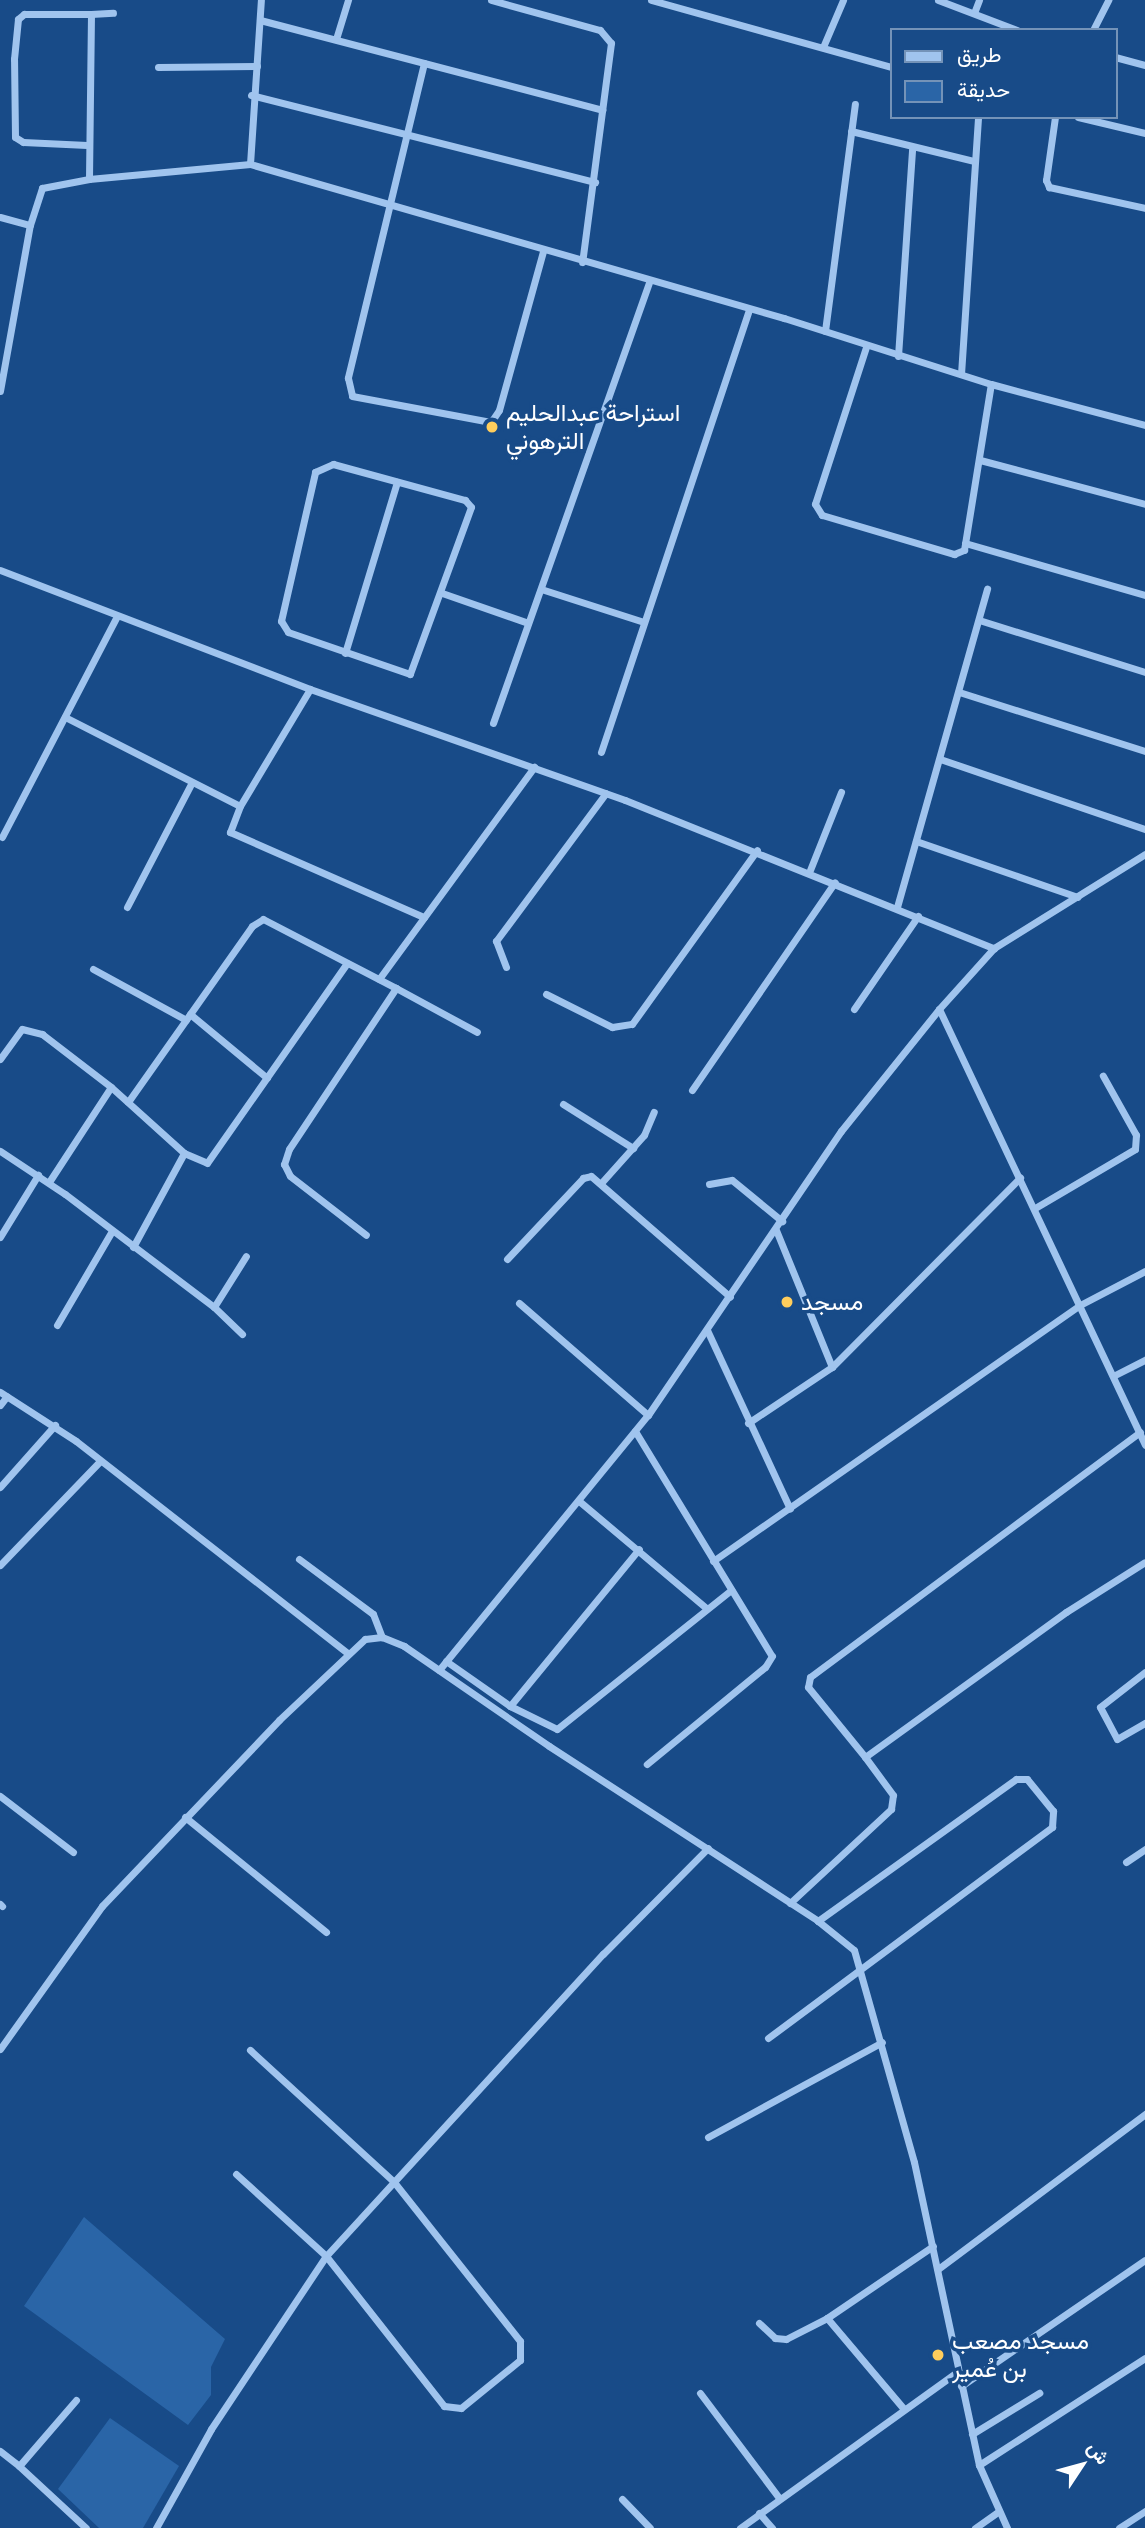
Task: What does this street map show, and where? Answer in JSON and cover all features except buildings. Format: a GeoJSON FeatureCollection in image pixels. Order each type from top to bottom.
{"type":"FeatureCollection","features":[{"type":"Feature","properties":{"kind":"street"},"geometry":{"type":"LineString","coordinates":[[250,164],[251,94],[257,66],[261,0]]}},
{"type":"Feature","properties":{"kind":"street"},"geometry":{"type":"LineString","coordinates":[[337,39],[348,0]]}},
{"type":"Feature","properties":{"kind":"street"},"geometry":{"type":"LineString","coordinates":[[491,0],[604,32],[611,43],[595,182],[582,262]]}},
{"type":"Feature","properties":{"kind":"street"},"geometry":{"type":"LineString","coordinates":[[651,0],[890,67]]}},
{"type":"Feature","properties":{"kind":"street"},"geometry":{"type":"LineString","coordinates":[[823,47],[843,0]]}},
{"type":"Feature","properties":{"kind":"street"},"geometry":{"type":"LineString","coordinates":[[938,0],[1012,28]]}},
{"type":"Feature","properties":{"kind":"street"},"geometry":{"type":"LineString","coordinates":[[974,13],[979,0]]}},
{"type":"Feature","properties":{"kind":"street"},"geometry":{"type":"LineString","coordinates":[[1094,28],[1108,0]]}},
{"type":"Feature","properties":{"kind":"street"},"geometry":{"type":"LineString","coordinates":[[87,145],[23,142],[15,136],[14,59],[19,19],[24,14],[113,13]]}},
{"type":"Feature","properties":{"kind":"street"},"geometry":{"type":"LineString","coordinates":[[89,178],[87,145],[91,14]]}},
{"type":"Feature","properties":{"kind":"street"},"geometry":{"type":"LineString","coordinates":[[260,20],[603,110]]}},
{"type":"Feature","properties":{"kind":"street"},"geometry":{"type":"LineString","coordinates":[[1117,58],[1145,65]]}},
{"type":"Feature","properties":{"kind":"street"},"geometry":{"type":"LineString","coordinates":[[424,63],[348,378],[352,396],[491,422],[499,410],[543,251]]}},
{"type":"Feature","properties":{"kind":"street"},"geometry":{"type":"LineString","coordinates":[[158,67],[257,66]]}},
{"type":"Feature","properties":{"kind":"street"},"geometry":{"type":"LineString","coordinates":[[251,94],[595,182]]}},
{"type":"Feature","properties":{"kind":"street"},"geometry":{"type":"LineString","coordinates":[[825,331],[855,104]]}},
{"type":"Feature","properties":{"kind":"street"},"geometry":{"type":"LineString","coordinates":[[961,373],[978,119]]}},
{"type":"Feature","properties":{"kind":"street"},"geometry":{"type":"LineString","coordinates":[[1055,119],[1046,180],[1049,187],[1145,208]]}},
{"type":"Feature","properties":{"kind":"street"},"geometry":{"type":"LineString","coordinates":[[1086,119],[1145,133]]}},
{"type":"Feature","properties":{"kind":"street"},"geometry":{"type":"LineString","coordinates":[[850,131],[974,161]]}},
{"type":"Feature","properties":{"kind":"street"},"geometry":{"type":"LineString","coordinates":[[898,356],[912,148]]}},
{"type":"Feature","properties":{"kind":"street"},"geometry":{"type":"LineString","coordinates":[[0,391],[30,225],[45,185],[89,178],[250,164],[825,331],[866,347],[991,384],[1145,425]]}},
{"type":"Feature","properties":{"kind":"street"},"geometry":{"type":"LineString","coordinates":[[0,217],[30,225]]}},
{"type":"Feature","properties":{"kind":"street"},"geometry":{"type":"LineString","coordinates":[[493,723],[649,282]]}},
{"type":"Feature","properties":{"kind":"street"},"geometry":{"type":"LineString","coordinates":[[601,752],[749,309]]}},
{"type":"Feature","properties":{"kind":"street"},"geometry":{"type":"LineString","coordinates":[[866,347],[815,504],[817,511],[954,554],[964,550],[991,384]]}},
{"type":"Feature","properties":{"kind":"street"},"geometry":{"type":"LineString","coordinates":[[980,460],[1145,504]]}},
{"type":"Feature","properties":{"kind":"street"},"geometry":{"type":"LineString","coordinates":[[333,464],[465,500],[471,507],[442,593],[410,674],[288,632],[281,621],[315,472],[333,464]]}},
{"type":"Feature","properties":{"kind":"street"},"geometry":{"type":"LineString","coordinates":[[345,653],[397,482]]}},
{"type":"Feature","properties":{"kind":"street"},"geometry":{"type":"LineString","coordinates":[[965,543],[1145,595]]}},
{"type":"Feature","properties":{"kind":"street"},"geometry":{"type":"LineString","coordinates":[[0,570],[116,618],[606,793],[810,870],[994,948]]}},
{"type":"Feature","properties":{"kind":"street"},"geometry":{"type":"LineString","coordinates":[[897,907],[987,588]]}},
{"type":"Feature","properties":{"kind":"street"},"geometry":{"type":"LineString","coordinates":[[541,589],[644,622]]}},
{"type":"Feature","properties":{"kind":"street"},"geometry":{"type":"LineString","coordinates":[[442,593],[528,623]]}},
{"type":"Feature","properties":{"kind":"street"},"geometry":{"type":"LineString","coordinates":[[2,836],[116,618]]}},
{"type":"Feature","properties":{"kind":"street"},"geometry":{"type":"LineString","coordinates":[[979,620],[1145,671]]}},
{"type":"Feature","properties":{"kind":"street"},"geometry":{"type":"LineString","coordinates":[[310,689],[229,827],[236,838],[424,917]]}},
{"type":"Feature","properties":{"kind":"street"},"geometry":{"type":"LineString","coordinates":[[959,692],[1145,751]]}},
{"type":"Feature","properties":{"kind":"street"},"geometry":{"type":"LineString","coordinates":[[65,717],[191,784],[240,806]]}},
{"type":"Feature","properties":{"kind":"street"},"geometry":{"type":"LineString","coordinates":[[940,759],[1145,829]]}},
{"type":"Feature","properties":{"kind":"street"},"geometry":{"type":"LineString","coordinates":[[379,979],[534,767]]}},
{"type":"Feature","properties":{"kind":"street"},"geometry":{"type":"LineString","coordinates":[[127,907],[191,784]]}},
{"type":"Feature","properties":{"kind":"street"},"geometry":{"type":"LineString","coordinates":[[810,870],[841,792]]}},
{"type":"Feature","properties":{"kind":"street"},"geometry":{"type":"LineString","coordinates":[[506,967],[498,956],[496,941],[606,793]]}},
{"type":"Feature","properties":{"kind":"street"},"geometry":{"type":"LineString","coordinates":[[916,841],[1078,897]]}},
{"type":"Feature","properties":{"kind":"street"},"geometry":{"type":"LineString","coordinates":[[546,994],[612,1027],[632,1024],[757,850]]}},
{"type":"Feature","properties":{"kind":"street"},"geometry":{"type":"LineString","coordinates":[[439,1670],[648,1415],[841,1131],[939,1009],[994,948],[1145,854]]}},
{"type":"Feature","properties":{"kind":"street"},"geometry":{"type":"LineString","coordinates":[[692,1090],[835,882]]}},
{"type":"Feature","properties":{"kind":"street"},"geometry":{"type":"LineString","coordinates":[[854,1009],[918,916]]}},
{"type":"Feature","properties":{"kind":"street"},"geometry":{"type":"LineString","coordinates":[[128,1102],[252,926],[263,919],[477,1032]]}},
{"type":"Feature","properties":{"kind":"street"},"geometry":{"type":"LineString","coordinates":[[0,1059],[13,1035],[31,1030],[111,1087],[184,1153],[200,1163],[214,1158],[347,963]]}},
{"type":"Feature","properties":{"kind":"street"},"geometry":{"type":"LineString","coordinates":[[93,970],[188,1017],[267,1077]]}},
{"type":"Feature","properties":{"kind":"street"},"geometry":{"type":"LineString","coordinates":[[366,1235],[290,1176],[284,1164],[289,1149],[396,988]]}},
{"type":"Feature","properties":{"kind":"street"},"geometry":{"type":"LineString","coordinates":[[939,1009],[1115,1376],[1145,1445]]}},
{"type":"Feature","properties":{"kind":"street"},"geometry":{"type":"LineString","coordinates":[[1034,1208],[1135,1149],[1136,1135],[1102,1076]]}},
{"type":"Feature","properties":{"kind":"street"},"geometry":{"type":"LineString","coordinates":[[49,1182],[111,1087]]}},
{"type":"Feature","properties":{"kind":"street"},"geometry":{"type":"LineString","coordinates":[[563,1104],[633,1148]]}},
{"type":"Feature","properties":{"kind":"street"},"geometry":{"type":"LineString","coordinates":[[602,1182],[633,1148],[654,1112]]}},
{"type":"Feature","properties":{"kind":"street"},"geometry":{"type":"LineString","coordinates":[[0,1151],[49,1182],[214,1307],[242,1335]]}},
{"type":"Feature","properties":{"kind":"street"},"geometry":{"type":"LineString","coordinates":[[133,1247],[184,1153]]}},
{"type":"Feature","properties":{"kind":"street"},"geometry":{"type":"LineString","coordinates":[[0,1237],[37,1175]]}},
{"type":"Feature","properties":{"kind":"street"},"geometry":{"type":"LineString","coordinates":[[507,1259],[583,1178],[591,1176],[602,1182],[730,1297]]}},
{"type":"Feature","properties":{"kind":"street"},"geometry":{"type":"LineString","coordinates":[[748,1423],[832,1367],[1020,1178]]}},
{"type":"Feature","properties":{"kind":"street"},"geometry":{"type":"LineString","coordinates":[[709,1184],[732,1180],[782,1221]]}},
{"type":"Feature","properties":{"kind":"street"},"geometry":{"type":"LineString","coordinates":[[776,1230],[832,1367]]}},
{"type":"Feature","properties":{"kind":"street"},"geometry":{"type":"LineString","coordinates":[[57,1325],[112,1231]]}},
{"type":"Feature","properties":{"kind":"street"},"geometry":{"type":"LineString","coordinates":[[214,1307],[246,1256]]}},
{"type":"Feature","properties":{"kind":"street"},"geometry":{"type":"LineString","coordinates":[[713,1561],[1080,1305],[1145,1270]]}},
{"type":"Feature","properties":{"kind":"street"},"geometry":{"type":"LineString","coordinates":[[519,1303],[648,1415]]}},
{"type":"Feature","properties":{"kind":"street"},"geometry":{"type":"LineString","coordinates":[[707,1330],[748,1423],[790,1508]]}},
{"type":"Feature","properties":{"kind":"street"},"geometry":{"type":"LineString","coordinates":[[1115,1376],[1145,1360]]}},
{"type":"Feature","properties":{"kind":"street"},"geometry":{"type":"LineString","coordinates":[[0,1405],[4,1394],[55,1425],[347,1653]]}},
{"type":"Feature","properties":{"kind":"street"},"geometry":{"type":"LineString","coordinates":[[0,1487],[55,1425]]}},
{"type":"Feature","properties":{"kind":"street"},"geometry":{"type":"LineString","coordinates":[[635,1431],[713,1561],[772,1652],[771,1660],[648,1763]]}},
{"type":"Feature","properties":{"kind":"street"},"geometry":{"type":"LineString","coordinates":[[790,1903],[891,1809],[893,1795],[808,1687],[810,1678],[1140,1432]]}},
{"type":"Feature","properties":{"kind":"street"},"geometry":{"type":"LineString","coordinates":[[0,1564],[99,1462]]}},
{"type":"Feature","properties":{"kind":"street"},"geometry":{"type":"LineString","coordinates":[[579,1501],[706,1608]]}},
{"type":"Feature","properties":{"kind":"street"},"geometry":{"type":"LineString","coordinates":[[510,1706],[639,1549]]}},
{"type":"Feature","properties":{"kind":"street"},"geometry":{"type":"LineString","coordinates":[[299,1559],[373,1614],[382,1637]]}},
{"type":"Feature","properties":{"kind":"street"},"geometry":{"type":"LineString","coordinates":[[865,1757],[1066,1612],[1145,1562]]}},
{"type":"Feature","properties":{"kind":"street"},"geometry":{"type":"LineString","coordinates":[[446,1661],[510,1706],[546,1726],[557,1728],[570,1722],[731,1590]]}},
{"type":"Feature","properties":{"kind":"street"},"geometry":{"type":"LineString","coordinates":[[0,2049],[102,1906],[185,1817],[347,1653],[365,1639],[382,1637],[439,1670],[843,1938],[861,1966],[882,2042],[933,2246],[957,2372],[979,2465],[1007,2528]]}},
{"type":"Feature","properties":{"kind":"street"},"geometry":{"type":"LineString","coordinates":[[1145,1672],[1100,1707],[1117,1739],[1145,1723]]}},
{"type":"Feature","properties":{"kind":"street"},"geometry":{"type":"LineString","coordinates":[[768,2038],[861,1966],[1052,1827],[1053,1811],[1027,1779],[1016,1779],[818,1921]]}},
{"type":"Feature","properties":{"kind":"street"},"geometry":{"type":"LineString","coordinates":[[0,1796],[73,1852]]}},
{"type":"Feature","properties":{"kind":"street"},"geometry":{"type":"LineString","coordinates":[[185,1817],[326,1932]]}},
{"type":"Feature","properties":{"kind":"street"},"geometry":{"type":"LineString","coordinates":[[156,2528],[237,2386],[326,2256],[393,2181],[708,1848]]}},
{"type":"Feature","properties":{"kind":"street"},"geometry":{"type":"LineString","coordinates":[[1126,1862],[1145,1849]]}},
{"type":"Feature","properties":{"kind":"street"},"geometry":{"type":"LineString","coordinates":[[709,2137],[882,2042]]}},
{"type":"Feature","properties":{"kind":"street"},"geometry":{"type":"LineString","coordinates":[[236,2174],[326,2256],[444,2406],[461,2408],[520,2360],[520,2341],[393,2181],[250,2050]]}},
{"type":"Feature","properties":{"kind":"street"},"geometry":{"type":"LineString","coordinates":[[938,2269],[1145,2114]]}},
{"type":"Feature","properties":{"kind":"street"},"geometry":{"type":"LineString","coordinates":[[758,2323],[780,2340],[827,2318],[933,2246]]}},
{"type":"Feature","properties":{"kind":"street"},"geometry":{"type":"LineString","coordinates":[[961,2386],[1145,2260]]}},
{"type":"Feature","properties":{"kind":"street"},"geometry":{"type":"LineString","coordinates":[[827,2318],[903,2408]]}},
{"type":"Feature","properties":{"kind":"street"},"geometry":{"type":"LineString","coordinates":[[979,2465],[1145,2358]]}},
{"type":"Feature","properties":{"kind":"street"},"geometry":{"type":"LineString","coordinates":[[740,2528],[903,2408],[957,2372]]}},
{"type":"Feature","properties":{"kind":"street"},"geometry":{"type":"LineString","coordinates":[[700,2393],[779,2498]]}},
{"type":"Feature","properties":{"kind":"street"},"geometry":{"type":"LineString","coordinates":[[972,2434],[1039,2393]]}},
{"type":"Feature","properties":{"kind":"street"},"geometry":{"type":"LineString","coordinates":[[19,2466],[76,2400]]}},
{"type":"Feature","properties":{"kind":"street"},"geometry":{"type":"LineString","coordinates":[[0,2451],[86,2528]]}},
{"type":"Feature","properties":{"kind":"street"},"geometry":{"type":"LineString","coordinates":[[622,2499],[650,2528]]}},
{"type":"Feature","properties":{"kind":"street"},"geometry":{"type":"LineString","coordinates":[[1119,2528],[1145,2511]]}},
{"type":"Feature","properties":{"kind":"street"},"geometry":{"type":"LineString","coordinates":[[975,2528],[998,2512]]}},
{"type":"Feature","properties":{"kind":"street"},"geometry":{"type":"LineString","coordinates":[[759,2513],[772,2528]]}},
{"type":"Feature","properties":{"kind":"green space"},"geometry":{"type":"Polygon","coordinates":[[[84,2217],[225,2339],[211,2367],[211,2395],[188,2425],[24,2306],[84,2217]]]}},
{"type":"Feature","properties":{"kind":"green space"},"geometry":{"type":"Polygon","coordinates":[[[110,2418],[179,2466],[143,2528],[99,2528],[58,2489],[110,2418]]]}},
{"type":"Feature","properties":{"kind":"place","name":"استراحة عبدالحليم الترهوني"},"geometry":{"type":"Point","coordinates":[492,427]}},
{"type":"Feature","properties":{"kind":"place","name":"مسجد"},"geometry":{"type":"Point","coordinates":[787,1302]}},
{"type":"Feature","properties":{"kind":"place","name":"مسجد مصعب بن عُمير"},"geometry":{"type":"Point","coordinates":[938,2355]}}]}
